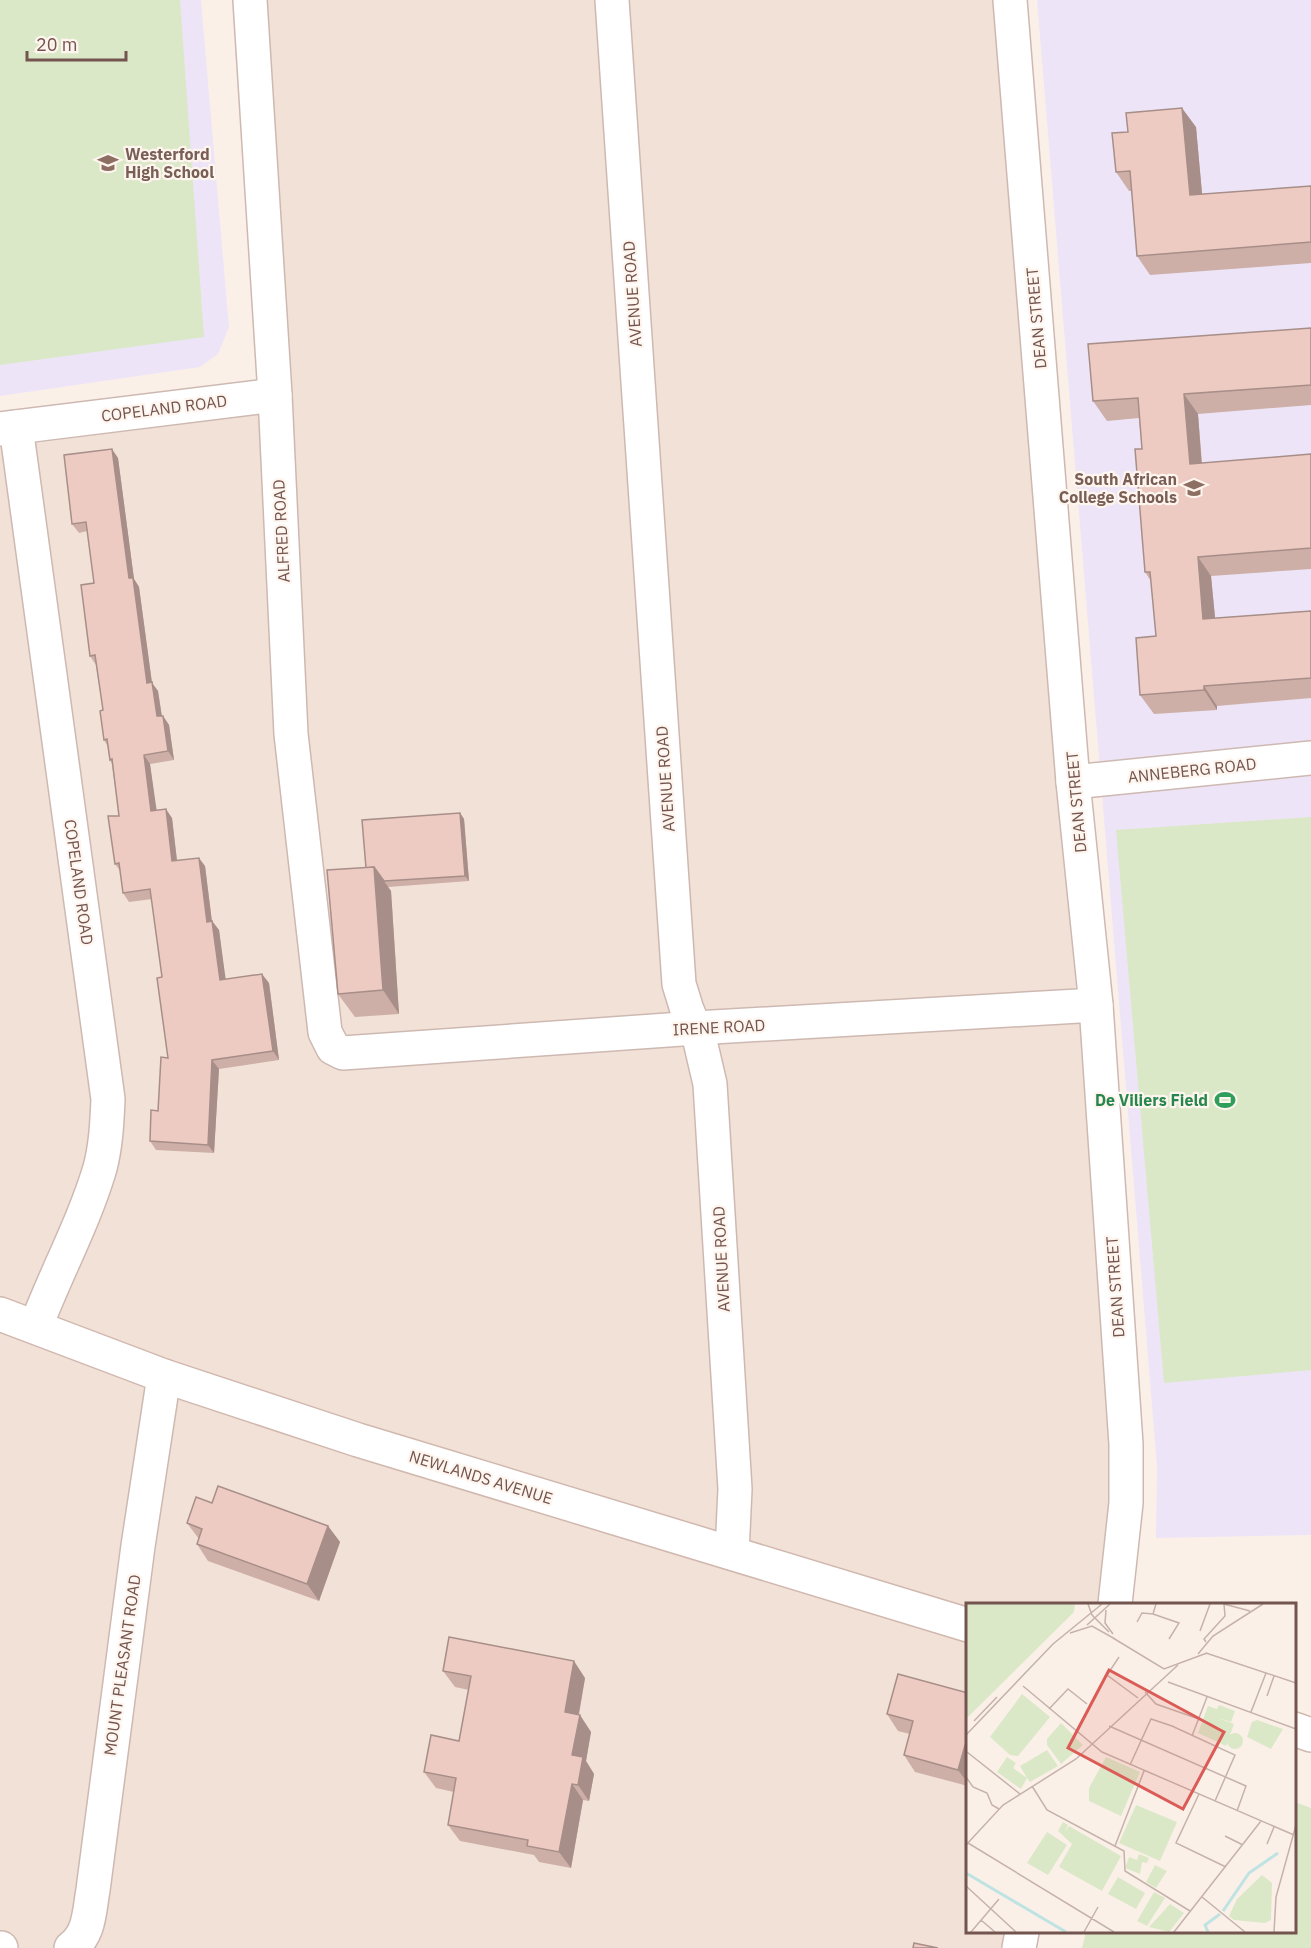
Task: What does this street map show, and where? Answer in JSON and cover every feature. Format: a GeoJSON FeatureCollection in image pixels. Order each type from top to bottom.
{"type":"FeatureCollection","features":[{"type":"Feature","properties":{"kind":"street","name":"ALFRED ROAD"},"geometry":{"type":"LineString","coordinates":[[250,0],[275,394],[291,734],[325,1032],[333,1048],[343,1053]]}},
{"type":"Feature","properties":{"kind":"street","name":"AVENUE ROAD"},"geometry":{"type":"LineString","coordinates":[[612,0],[679,984],[705,1057],[710,1084],[735,1489],[732,1552]]}},
{"type":"Feature","properties":{"kind":"street","name":"DEAN STREET"},"geometry":{"type":"LineString","coordinates":[[1010,0],[1073,782],[1096,1005],[1126,1444],[1126,1503],[1115,1603]]}},
{"type":"Feature","properties":{"kind":"street","name":"COPELAND ROAD"},"geometry":{"type":"LineString","coordinates":[[36,1326],[86,1207],[100,1167],[106,1140],[108,1099],[8,428],[275,394]]}},
{"type":"Feature","properties":{"kind":"street","name":"ANNEBERG ROAD"},"geometry":{"type":"LineString","coordinates":[[1073,782],[1311,758]]}},
{"type":"Feature","properties":{"kind":"street","name":"IRENE ROAD"},"geometry":{"type":"LineString","coordinates":[[343,1053],[696,1028],[1096,1005]]}},
{"type":"Feature","properties":{"kind":"street","name":"NEWLANDS AVENUE"},"geometry":{"type":"LineString","coordinates":[[0,1314],[164,1376],[358,1440],[966,1623]]}},
{"type":"Feature","properties":{"kind":"street","name":"MOUNT PLEASANT ROAD"},"geometry":{"type":"LineString","coordinates":[[71,1948],[81,1941],[87,1928],[164,1376]]}},
{"type":"Feature","properties":{"kind":"street"},"geometry":{"type":"LineString","coordinates":[[1296,1731],[1311,1735]]}},
{"type":"Feature","properties":{"kind":"street"},"geometry":{"type":"LineString","coordinates":[[1019,1948],[1022,1933]]}},
{"type":"Feature","properties":{"kind":"shaded area","name":"Westerford High School"},"geometry":{"type":"Polygon","coordinates":[[[0,0],[201,0],[229,327],[218,354],[200,367],[0,396],[0,0]]]}},
{"type":"Feature","properties":{"kind":"shaded area"},"geometry":{"type":"Polygon","coordinates":[[[250,0],[1010,0],[1096,1005],[1115,1603],[966,1603],[966,1933],[1022,1933],[1019,1948],[0,1948],[0,429],[275,394],[250,0]]]}},
{"type":"Feature","properties":{"kind":"shaded area","name":"South African College Schools"},"geometry":{"type":"Polygon","coordinates":[[[1037,0],[1311,0],[1311,1535],[1156,1538],[1157,1467],[1037,0]]]}},
{"type":"Feature","properties":{"kind":"green space","name":"Westerford High School"},"geometry":{"type":"Polygon","coordinates":[[[0,0],[180,0],[204,337],[0,365],[0,0]]]}},
{"type":"Feature","properties":{"kind":"green space","name":"De Viliers Field"},"geometry":{"type":"Polygon","coordinates":[[[1311,817],[1311,1370],[1164,1383],[1116,830],[1311,817]]]}},
{"type":"Feature","properties":{"kind":"green space"},"geometry":{"type":"Polygon","coordinates":[[[1296,1802],[1311,1808],[1311,1948],[1082,1948],[1086,1933],[1296,1933],[1296,1802]]]}},
{"type":"Feature","properties":{"kind":"building"},"geometry":{"type":"Polygon","coordinates":[[[1182,108],[1190,195],[1311,186],[1311,242],[1137,256],[1130,171],[1116,172],[1112,133],[1128,132],[1126,113],[1182,108]]]}},
{"type":"Feature","properties":{"kind":"building"},"geometry":{"type":"Polygon","coordinates":[[[1311,328],[1311,385],[1184,394],[1190,464],[1311,454],[1311,548],[1198,557],[1203,619],[1311,611],[1311,678],[1204,686],[1204,690],[1140,695],[1136,638],[1156,636],[1150,572],[1145,572],[1135,449],[1142,449],[1138,398],[1093,401],[1088,344],[1311,328]]]}},
{"type":"Feature","properties":{"kind":"building"},"geometry":{"type":"Polygon","coordinates":[[[112,449],[129,578],[133,578],[147,683],[152,682],[157,716],[163,716],[168,751],[144,755],[151,811],[166,809],[172,861],[199,858],[207,922],[212,921],[220,980],[262,974],[273,1051],[212,1060],[208,1145],[150,1141],[151,1110],[158,1111],[161,1057],[168,1058],[157,978],[162,977],[150,889],[123,893],[119,863],[115,864],[108,816],[119,816],[112,759],[110,760],[107,739],[104,740],[100,711],[103,710],[95,655],[90,656],[81,585],[94,583],[86,522],[72,524],[64,455],[112,449]]]}},
{"type":"Feature","properties":{"kind":"building"},"geometry":{"type":"Polygon","coordinates":[[[460,813],[465,876],[384,881],[374,867],[366,868],[362,820],[460,813]]]}},
{"type":"Feature","properties":{"kind":"building"},"geometry":{"type":"Polygon","coordinates":[[[374,867],[383,990],[338,994],[327,870],[374,867]]]}},
{"type":"Feature","properties":{"kind":"building"},"geometry":{"type":"Polygon","coordinates":[[[218,1486],[328,1526],[307,1584],[197,1544],[202,1529],[187,1523],[196,1497],[212,1503],[218,1486]]]}},
{"type":"Feature","properties":{"kind":"building"},"geometry":{"type":"Polygon","coordinates":[[[449,1637],[574,1661],[565,1712],[580,1715],[572,1755],[583,1757],[578,1785],[572,1784],[559,1852],[527,1846],[528,1840],[448,1825],[456,1778],[424,1772],[431,1735],[459,1741],[471,1676],[443,1671],[449,1637]]]}},
{"type":"Feature","properties":{"kind":"building"},"geometry":{"type":"Polygon","coordinates":[[[898,1674],[966,1692],[966,1742],[958,1770],[904,1755],[913,1721],[887,1714],[898,1674]]]}},
{"type":"Feature","properties":{"kind":"building"},"geometry":{"type":"Polygon","coordinates":[[[914,1943],[938,1948],[913,1948],[914,1943]]]}},
{"type":"Feature","properties":{"kind":"place","name":"Westerford High School"},"geometry":{"type":"Point","coordinates":[108,163]}},
{"type":"Feature","properties":{"kind":"place","name":"South African College Schools"},"geometry":{"type":"Point","coordinates":[1194,488]}},
{"type":"Feature","properties":{"kind":"place","name":"De Viliers Field"},"geometry":{"type":"Point","coordinates":[1225,1100]}}]}
